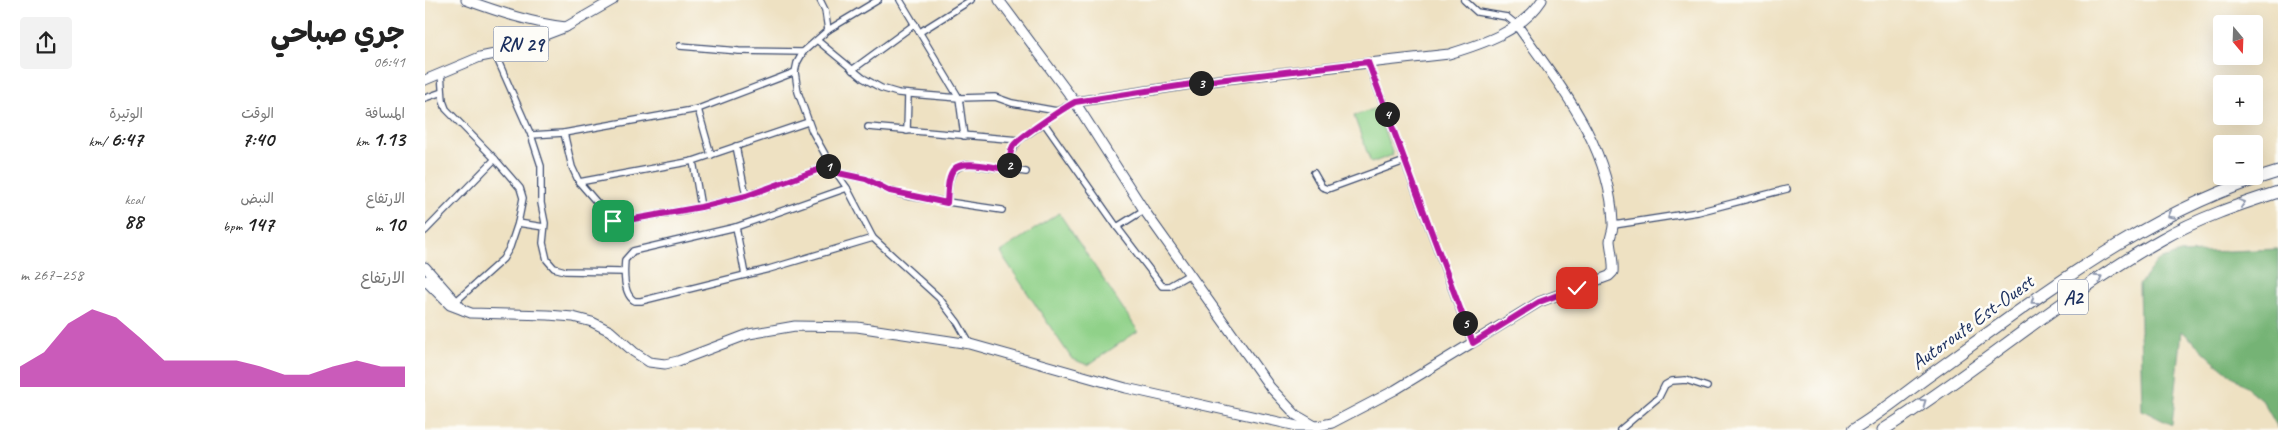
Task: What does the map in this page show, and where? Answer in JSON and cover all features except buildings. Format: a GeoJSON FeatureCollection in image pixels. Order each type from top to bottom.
{"type":"FeatureCollection","features":[{"type":"Feature","properties":{"kind":"highway","name":"Autoroute Est-Ouest"},"geometry":{"type":"LineString","coordinates":[[1853,430],[2101,254],[2195,202],[2231,186],[2278,172]]}},
{"type":"Feature","properties":{"kind":"highway","name":"Autoroute Est-Ouest"},"geometry":{"type":"LineString","coordinates":[[1883,430],[2111,270],[2163,238],[2219,211],[2278,192]]}},
{"type":"Feature","properties":{"kind":"street"},"geometry":{"type":"LineString","coordinates":[[467,0],[498,12],[547,25],[566,27]]}},
{"type":"Feature","properties":{"kind":"street","name":"RN 29"},"geometry":{"type":"LineString","coordinates":[[425,80],[480,57],[495,54],[566,27],[613,0]]}},
{"type":"Feature","properties":{"kind":"street"},"geometry":{"type":"LineString","coordinates":[[820,0],[825,10],[828,30]]}},
{"type":"Feature","properties":{"kind":"street"},"geometry":{"type":"LineString","coordinates":[[878,0],[828,30],[818,41],[803,52],[795,72],[798,92],[809,122],[831,165],[847,188],[873,238],[939,298],[958,323],[970,344]]}},
{"type":"Feature","properties":{"kind":"street"},"geometry":{"type":"LineString","coordinates":[[900,0],[959,98],[964,136]]}},
{"type":"Feature","properties":{"kind":"street"},"geometry":{"type":"LineString","coordinates":[[919,32],[971,0]]}},
{"type":"Feature","properties":{"kind":"street"},"geometry":{"type":"LineString","coordinates":[[999,0],[1075,102],[1144,210],[1270,387],[1296,415],[1319,428]]}},
{"type":"Feature","properties":{"kind":"street"},"geometry":{"type":"LineString","coordinates":[[425,280],[463,310],[479,314],[549,315],[592,322],[610,331],[634,352],[649,362],[665,364],[679,361],[749,334],[795,326],[857,327],[970,344],[1184,402],[1297,426],[1319,428],[1332,424],[1395,390],[1539,302],[1609,276],[1613,272],[1610,240],[1614,225],[1605,168],[1592,137],[1576,110],[1517,26],[1507,17],[1477,12],[1464,0]]}},
{"type":"Feature","properties":{"kind":"street"},"geometry":{"type":"LineString","coordinates":[[1009,170],[1011,152],[1019,140],[1044,124],[1057,111],[1075,102],[1218,80],[1449,54],[1477,45],[1517,26],[1536,9],[1542,0]]}},
{"type":"Feature","properties":{"kind":"street"},"geometry":{"type":"LineString","coordinates":[[852,70],[915,24]]}},
{"type":"Feature","properties":{"kind":"street"},"geometry":{"type":"LineString","coordinates":[[818,41],[852,70],[881,88],[908,94],[959,98],[995,97],[1012,103],[1057,111]]}},
{"type":"Feature","properties":{"kind":"street"},"geometry":{"type":"LineString","coordinates":[[680,46],[739,51],[803,52]]}},
{"type":"Feature","properties":{"kind":"street"},"geometry":{"type":"LineString","coordinates":[[495,54],[531,135],[541,166],[543,243],[547,260],[554,268],[565,271],[624,272]]}},
{"type":"Feature","properties":{"kind":"street"},"geometry":{"type":"LineString","coordinates":[[1368,62],[1473,343]]}},
{"type":"Feature","properties":{"kind":"street"},"geometry":{"type":"LineString","coordinates":[[531,135],[564,133],[698,109],[795,72]]}},
{"type":"Feature","properties":{"kind":"street"},"geometry":{"type":"LineString","coordinates":[[441,73],[442,92],[446,109],[495,159],[523,192],[518,223],[511,246],[503,259],[453,303]]}},
{"type":"Feature","properties":{"kind":"street"},"geometry":{"type":"LineString","coordinates":[[425,98],[442,92]]}},
{"type":"Feature","properties":{"kind":"street"},"geometry":{"type":"LineString","coordinates":[[907,130],[908,94]]}},
{"type":"Feature","properties":{"kind":"street"},"geometry":{"type":"LineString","coordinates":[[698,109],[711,155]]}},
{"type":"Feature","properties":{"kind":"street"},"geometry":{"type":"LineString","coordinates":[[579,182],[693,161],[809,122]]}},
{"type":"Feature","properties":{"kind":"street"},"geometry":{"type":"LineString","coordinates":[[1044,124],[1117,228],[1162,286],[1169,286],[1190,274]]}},
{"type":"Feature","properties":{"kind":"street"},"geometry":{"type":"LineString","coordinates":[[868,127],[1019,140]]}},
{"type":"Feature","properties":{"kind":"street"},"geometry":{"type":"LineString","coordinates":[[564,133],[572,167],[579,182],[613,221],[701,207],[746,196],[831,165]]}},
{"type":"Feature","properties":{"kind":"street"},"geometry":{"type":"LineString","coordinates":[[736,146],[746,196]]}},
{"type":"Feature","properties":{"kind":"street"},"geometry":{"type":"LineString","coordinates":[[425,231],[495,159]]}},
{"type":"Feature","properties":{"kind":"street"},"geometry":{"type":"LineString","coordinates":[[693,161],[701,207]]}},
{"type":"Feature","properties":{"kind":"street"},"geometry":{"type":"LineString","coordinates":[[1314,172],[1322,187],[1328,189],[1405,161]]}},
{"type":"Feature","properties":{"kind":"street"},"geometry":{"type":"LineString","coordinates":[[947,203],[953,169],[959,166],[968,164],[1026,172]]}},
{"type":"Feature","properties":{"kind":"street"},"geometry":{"type":"LineString","coordinates":[[838,173],[866,179],[890,191],[947,203],[1002,210]]}},
{"type":"Feature","properties":{"kind":"street"},"geometry":{"type":"LineString","coordinates":[[847,188],[736,227],[633,252],[625,260],[624,272],[630,297],[635,301],[745,275],[873,238]]}},
{"type":"Feature","properties":{"kind":"street"},"geometry":{"type":"LineString","coordinates":[[1614,225],[1698,212],[1787,189]]}},
{"type":"Feature","properties":{"kind":"street"},"geometry":{"type":"LineString","coordinates":[[1117,228],[1144,210]]}},
{"type":"Feature","properties":{"kind":"street"},"geometry":{"type":"LineString","coordinates":[[518,223],[544,227]]}},
{"type":"Feature","properties":{"kind":"street"},"geometry":{"type":"LineString","coordinates":[[736,227],[745,275]]}},
{"type":"Feature","properties":{"kind":"street"},"geometry":{"type":"LineString","coordinates":[[425,267],[453,303]]}},
{"type":"Feature","properties":{"kind":"street"},"geometry":{"type":"LineString","coordinates":[[1620,430],[1659,397],[1665,385],[1672,381],[1686,380],[1707,386]]}},
{"type":"Feature","properties":{"kind":"green space"},"geometry":{"type":"Polygon","coordinates":[[[1376,108],[1393,155],[1371,163],[1354,116],[1376,108]]]}},
{"type":"Feature","properties":{"kind":"green space"},"geometry":{"type":"Polygon","coordinates":[[[1059,213],[1138,331],[1088,365],[1072,359],[1000,252],[1059,213]]]}},
{"type":"Feature","properties":{"kind":"green space"},"geometry":{"type":"Polygon","coordinates":[[[2278,249],[2278,428],[2262,400],[2214,361],[2182,331],[2172,425],[2142,410],[2139,285],[2157,261],[2180,253],[2278,249]]]}},
{"type":"Feature","properties":{"kind":"route"},"geometry":{"type":"LineString","coordinates":[[613,221],[619,222],[701,207],[746,196],[831,165],[838,173],[866,179],[890,191],[947,203],[953,169],[968,164],[1009,170],[1013,146],[1044,124],[1057,111],[1075,102],[1218,80],[1368,62],[1473,343],[1539,302],[1577,288]]}}]}
